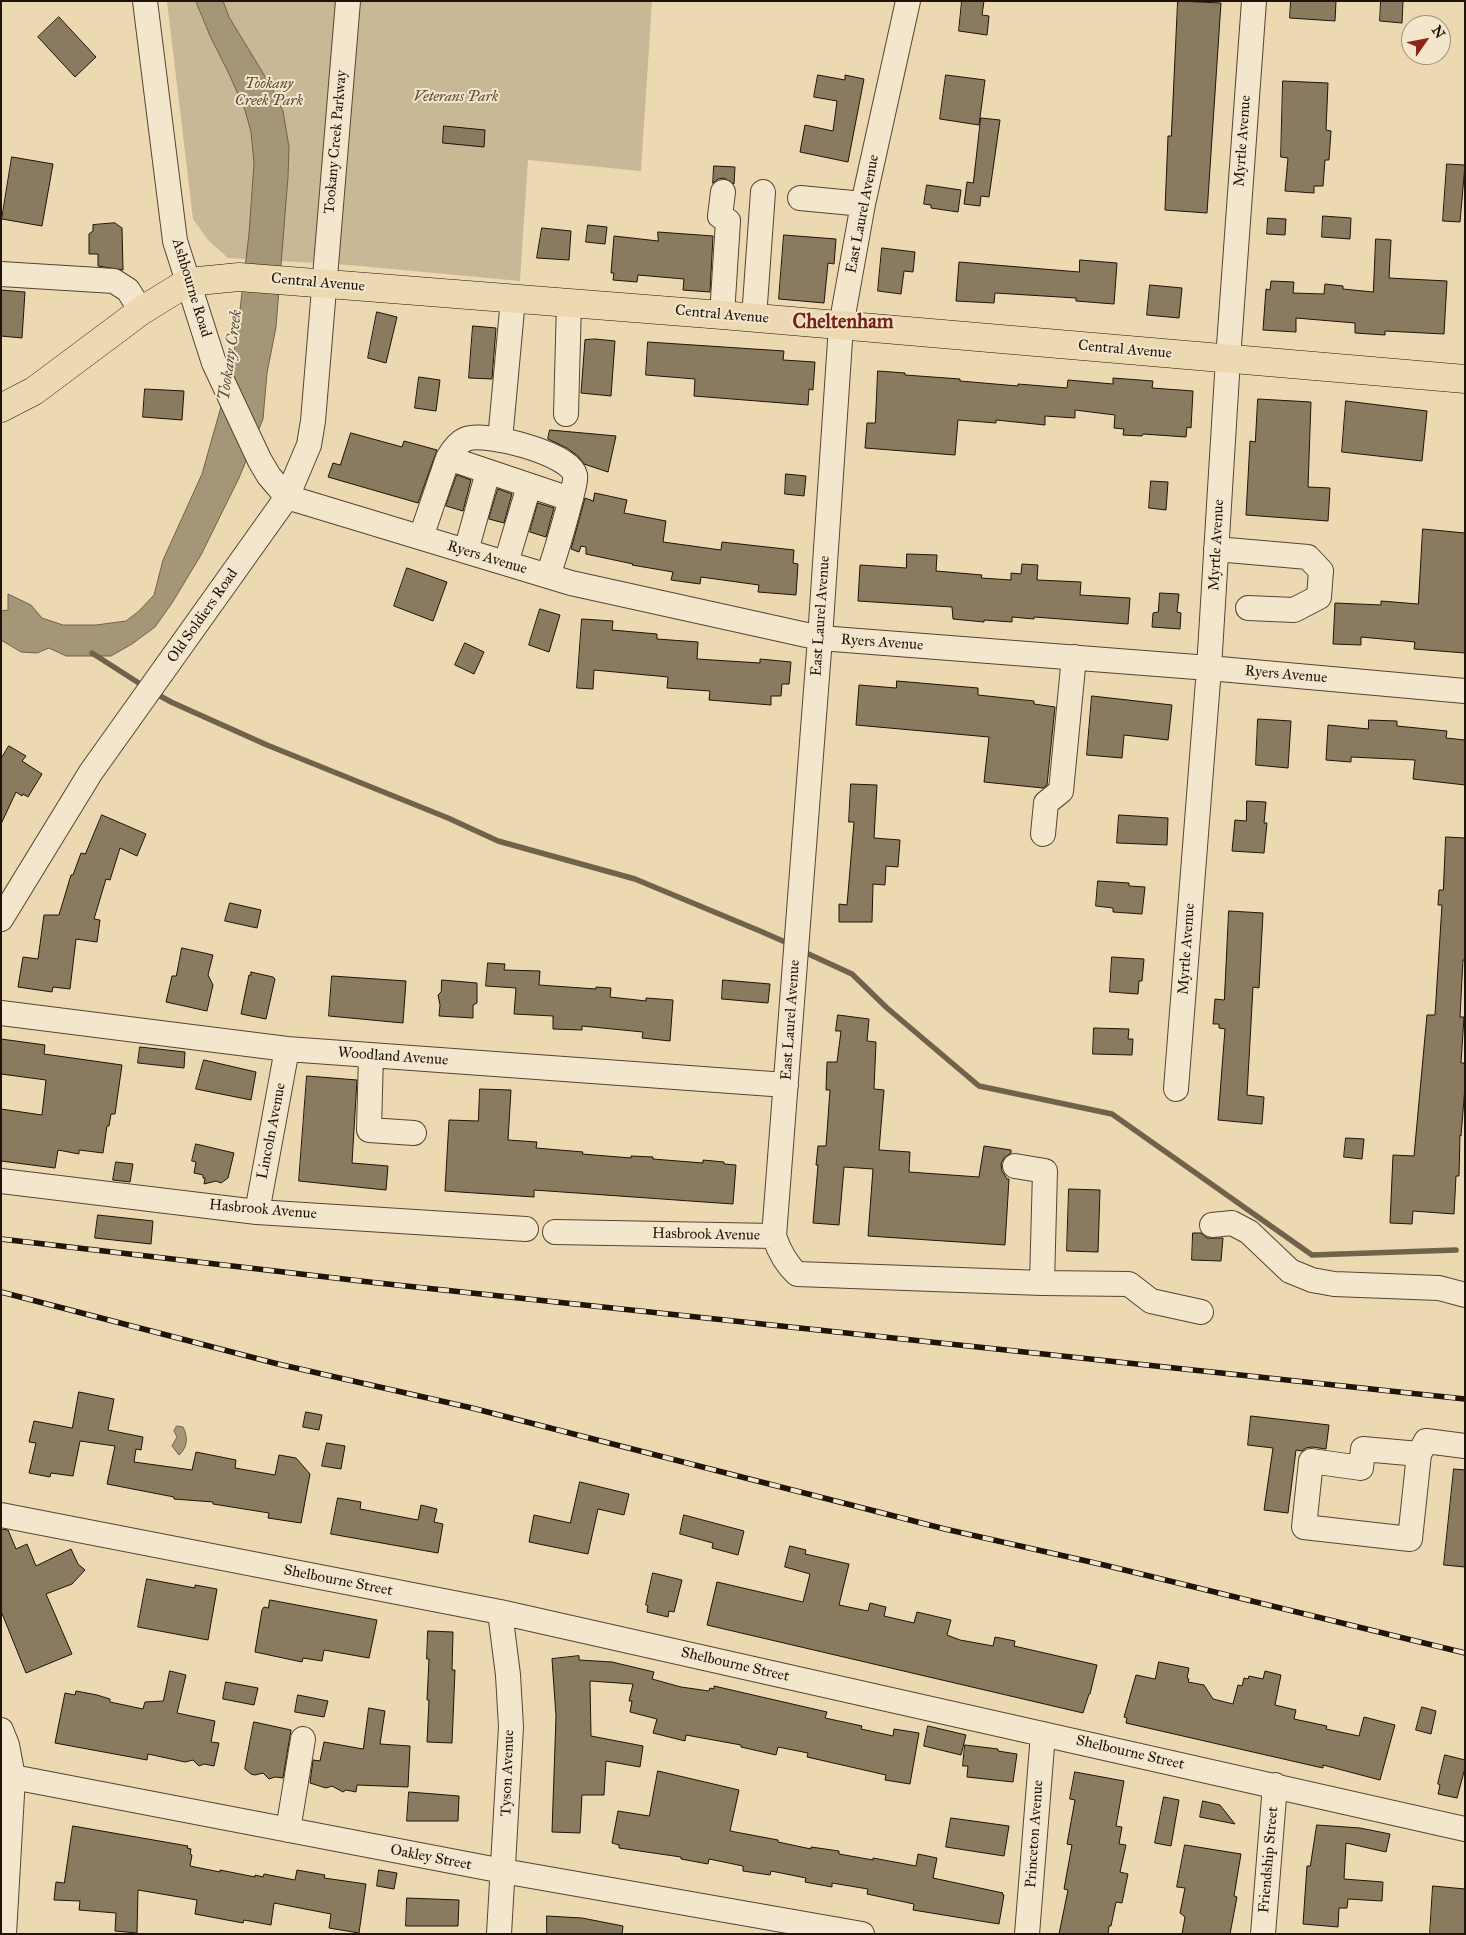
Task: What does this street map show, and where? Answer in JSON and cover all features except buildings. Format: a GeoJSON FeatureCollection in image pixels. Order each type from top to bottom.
{"type":"FeatureCollection","features":[{"type":"Feature","properties":{"kind":"main road","name":"Central Avenue"},"geometry":{"type":"LineString","coordinates":[[188,282],[240,277],[722,315],[1465,379]]}},
{"type":"Feature","properties":{"kind":"main road"},"geometry":{"type":"LineString","coordinates":[[1,408],[34,391],[141,311],[188,282]]}},
{"type":"Feature","properties":{"kind":"street","name":"Ashbourne Road"},"geometry":{"type":"LineString","coordinates":[[145,1],[175,241],[214,363],[260,461],[269,476],[287,497]]}},
{"type":"Feature","properties":{"kind":"street","name":"Tookany Creek Parkway"},"geometry":{"type":"LineString","coordinates":[[324,284],[348,1]]}},
{"type":"Feature","properties":{"kind":"street","name":"East Laurel Avenue"},"geometry":{"type":"LineString","coordinates":[[774,1236],[820,638],[841,326],[863,204],[908,1]]}},
{"type":"Feature","properties":{"kind":"street","name":"Myrtle Avenue"},"geometry":{"type":"LineString","coordinates":[[1176,1089],[1209,668],[1228,359],[1254,1]]}},
{"type":"Feature","properties":{"kind":"street"},"geometry":{"type":"LineString","coordinates":[[722,315],[728,222],[720,216],[723,192]]}},
{"type":"Feature","properties":{"kind":"street"},"geometry":{"type":"LineString","coordinates":[[754,318],[763,192]]}},
{"type":"Feature","properties":{"kind":"street"},"geometry":{"type":"LineString","coordinates":[[800,198],[863,204]]}},
{"type":"Feature","properties":{"kind":"street"},"geometry":{"type":"LineString","coordinates":[[1,274],[114,281],[128,290],[141,311]]}},
{"type":"Feature","properties":{"kind":"street","name":"Old Soldiers Road"},"geometry":{"type":"LineString","coordinates":[[1,919],[92,772],[287,497],[309,445],[324,284]]}},
{"type":"Feature","properties":{"kind":"street"},"geometry":{"type":"LineString","coordinates":[[500,440],[513,299]]}},
{"type":"Feature","properties":{"kind":"street"},"geometry":{"type":"LineString","coordinates":[[566,414],[570,303]]}},
{"type":"Feature","properties":{"kind":"street"},"geometry":{"type":"LineString","coordinates":[[421,537],[448,458],[451,452],[466,439],[480,437],[500,440],[536,450],[565,463],[573,470],[576,476],[548,576]]}},
{"type":"Feature","properties":{"kind":"street"},"geometry":{"type":"LineString","coordinates":[[448,458],[570,499]]}},
{"type":"Feature","properties":{"kind":"street"},"geometry":{"type":"LineString","coordinates":[[466,551],[488,472]]}},
{"type":"Feature","properties":{"kind":"street"},"geometry":{"type":"LineString","coordinates":[[506,563],[529,486]]}},
{"type":"Feature","properties":{"kind":"street","name":"Ryers Avenue"},"geometry":{"type":"LineString","coordinates":[[287,497],[581,585],[820,638],[1209,668],[1465,691]]}},
{"type":"Feature","properties":{"kind":"street"},"geometry":{"type":"LineString","coordinates":[[1216,549],[1308,557],[1321,571],[1319,597],[1294,610],[1248,608]]}},
{"type":"Feature","properties":{"kind":"street"},"geometry":{"type":"LineString","coordinates":[[1043,834],[1046,803],[1061,791],[1074,658]]}},
{"type":"Feature","properties":{"kind":"street","name":"Woodland Avenue"},"geometry":{"type":"LineString","coordinates":[[1,1013],[288,1049],[786,1084]]}},
{"type":"Feature","properties":{"kind":"street","name":"Lincoln Avenue"},"geometry":{"type":"LineString","coordinates":[[257,1212],[288,1049]]}},
{"type":"Feature","properties":{"kind":"street"},"geometry":{"type":"LineString","coordinates":[[371,1055],[369,1130],[414,1133]]}},
{"type":"Feature","properties":{"kind":"street"},"geometry":{"type":"LineString","coordinates":[[1015,1166],[1044,1172],[1042,1283],[1129,1284],[1151,1301],[1201,1312]]}},
{"type":"Feature","properties":{"kind":"street","name":"Hasbrook Avenue"},"geometry":{"type":"LineString","coordinates":[[1,1181],[257,1212],[526,1229]]}},
{"type":"Feature","properties":{"kind":"street"},"geometry":{"type":"LineString","coordinates":[[1212,1225],[1232,1224],[1249,1232],[1290,1271],[1312,1280],[1334,1284],[1439,1288],[1465,1295]]}},
{"type":"Feature","properties":{"kind":"street","name":"Hasbrook Avenue"},"geometry":{"type":"LineString","coordinates":[[555,1232],[774,1236],[779,1250],[789,1266],[797,1274],[1042,1283]]}},
{"type":"Feature","properties":{"kind":"street"},"geometry":{"type":"LineString","coordinates":[[1419,1454],[1363,1449],[1361,1468],[1311,1461],[1304,1527],[1410,1539],[1419,1454],[1426,1441],[1465,1446]]}},
{"type":"Feature","properties":{"kind":"street","name":"Shelbourne Street"},"geometry":{"type":"LineString","coordinates":[[1,1515],[500,1612],[1465,1829]]}},
{"type":"Feature","properties":{"kind":"street","name":"Tyson Avenue"},"geometry":{"type":"LineString","coordinates":[[499,1934],[511,1727],[508,1675],[500,1612]]}},
{"type":"Feature","properties":{"kind":"street"},"geometry":{"type":"LineString","coordinates":[[1,1730],[7,1744],[4,1934]]}},
{"type":"Feature","properties":{"kind":"street","name":"Princeton Avenue"},"geometry":{"type":"LineString","coordinates":[[1027,1934],[1043,1734]]}},
{"type":"Feature","properties":{"kind":"street"},"geometry":{"type":"LineString","coordinates":[[288,1830],[303,1739]]}},
{"type":"Feature","properties":{"kind":"street","name":"Oakley Street"},"geometry":{"type":"LineString","coordinates":[[7,1777],[503,1871],[862,1934]]}},
{"type":"Feature","properties":{"kind":"street","name":"Friendship Street"},"geometry":{"type":"LineString","coordinates":[[1262,1934],[1275,1785]]}},
{"type":"Feature","properties":{"kind":"green space"},"geometry":{"type":"Polygon","coordinates":[[[167,1],[652,1],[641,171],[528,160],[520,281],[349,265],[228,258],[208,240],[193,219],[167,1]]]}},
{"type":"Feature","properties":{"kind":"shaded area"},"geometry":{"type":"Polygon","coordinates":[[[196,1],[223,1],[229,17],[272,88],[283,111],[289,147],[276,327],[267,373],[263,419],[239,478],[201,555],[155,627],[132,644],[111,656],[66,656],[49,648],[37,653],[21,652],[1,640],[1,611],[8,610],[8,594],[31,605],[42,618],[63,625],[96,625],[126,621],[139,611],[154,595],[163,560],[202,474],[228,382],[237,335],[249,234],[254,163],[251,132],[245,110],[196,1]]]}},
{"type":"Feature","properties":{"kind":"shaded area"},"geometry":{"type":"Polygon","coordinates":[[[177,1426],[183,1427],[186,1434],[186,1445],[179,1455],[172,1446],[177,1437],[174,1431],[177,1426]]]}},
{"type":"Feature","properties":{"kind":"waterway"},"geometry":{"type":"LineString","coordinates":[[92,653],[145,687]]}},
{"type":"Feature","properties":{"kind":"waterway"},"geometry":{"type":"LineString","coordinates":[[153,692],[267,745],[448,818],[498,841],[635,879],[792,945]]}},
{"type":"Feature","properties":{"kind":"waterway"},"geometry":{"type":"LineString","coordinates":[[802,951],[852,974],[887,1008],[979,1086],[1112,1114],[1312,1255],[1456,1250]]}},
{"type":"Feature","properties":{"kind":"railway"},"geometry":{"type":"LineString","coordinates":[[1,1239],[378,1283],[1465,1399]]}},
{"type":"Feature","properties":{"kind":"railway"},"geometry":{"type":"LineString","coordinates":[[1,1292],[278,1364],[472,1408],[945,1529],[1104,1565],[1465,1653]]}},
{"type":"Feature","properties":{"kind":"district","name":"Cheltenham"},"geometry":{"type":"Point","coordinates":[843,323]}},
{"type":"Feature","properties":{"kind":"park label","name":"Tookany Creek Park"},"geometry":{"type":"Point","coordinates":[269,92]}},
{"type":"Feature","properties":{"kind":"park label","name":"Veterans Park"},"geometry":{"type":"Point","coordinates":[456,97]}},
{"type":"Feature","properties":{"kind":"water label","name":"Tookany Creek"},"geometry":{"type":"Point","coordinates":[231,355]}}]}
